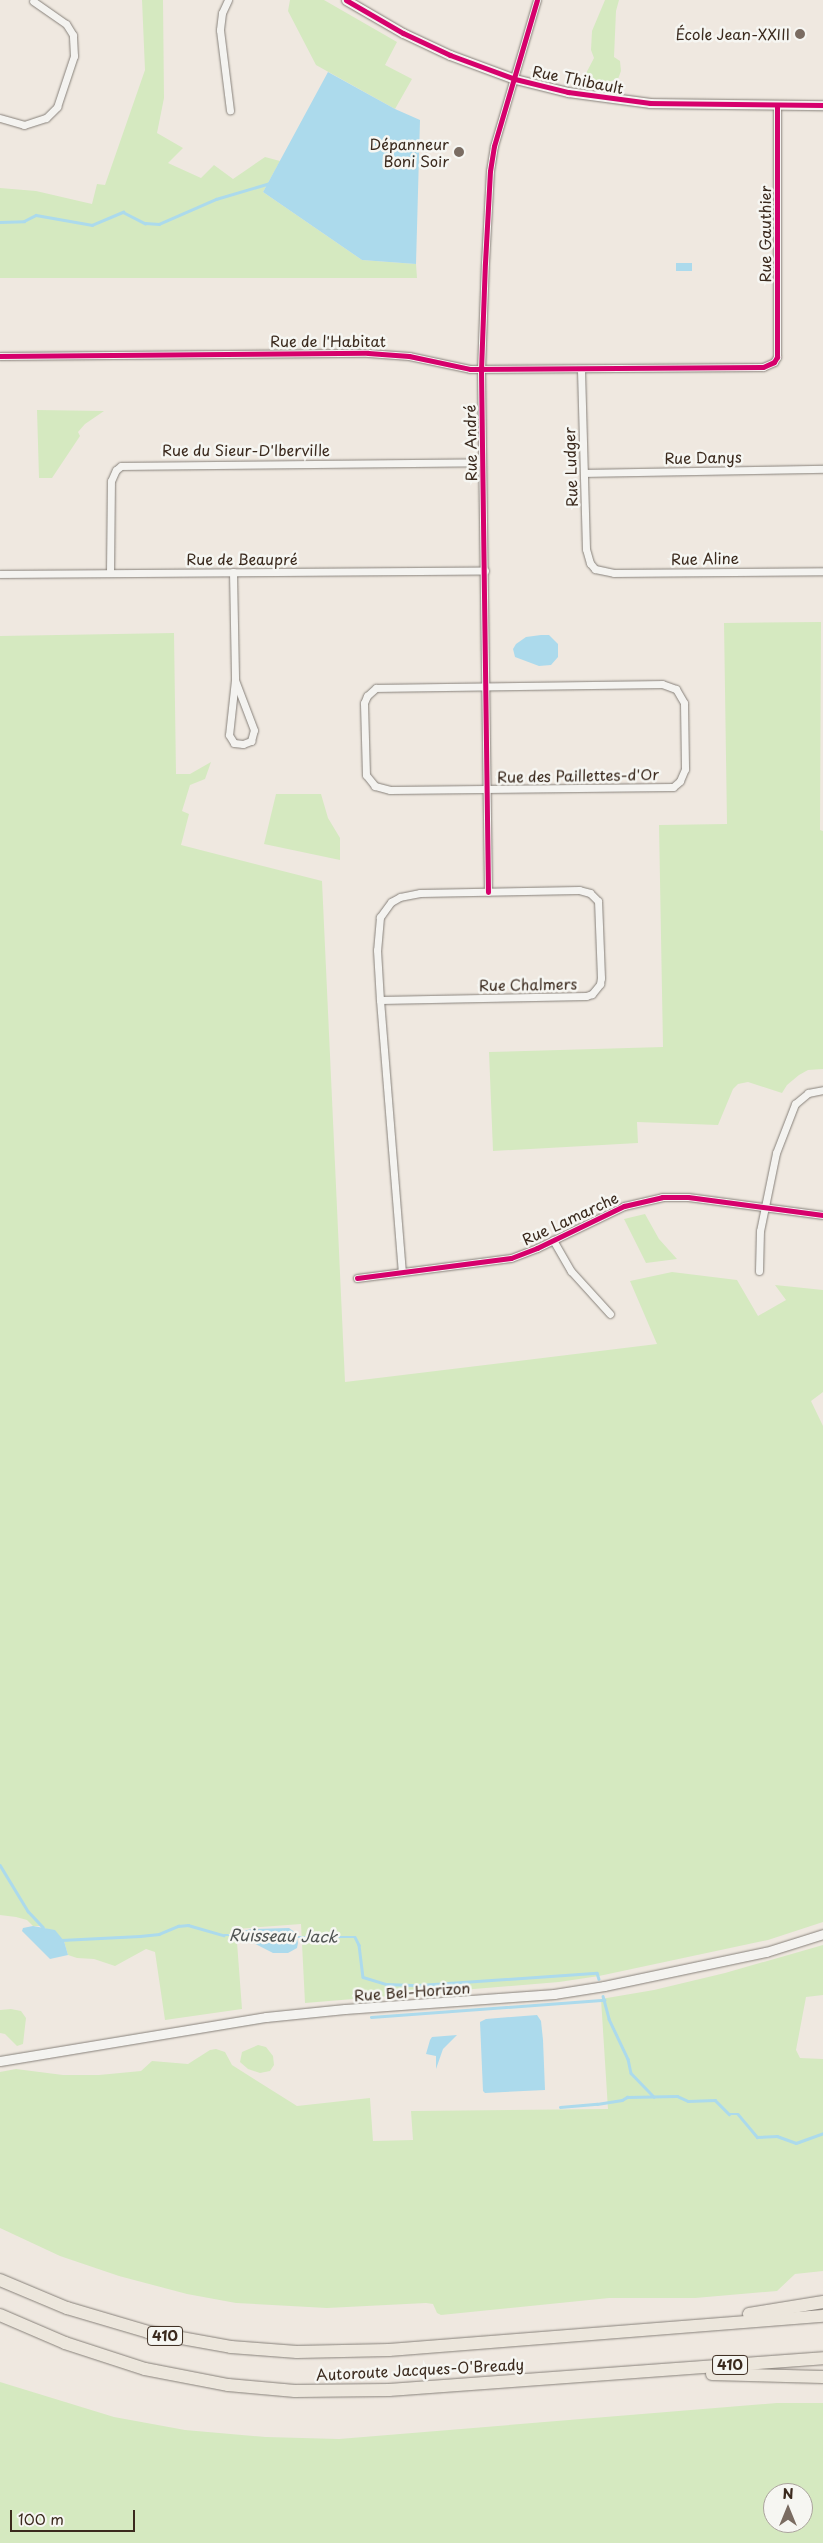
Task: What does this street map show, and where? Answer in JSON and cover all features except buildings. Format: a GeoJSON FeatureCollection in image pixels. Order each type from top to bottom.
{"type":"FeatureCollection","features":[{"type":"Feature","properties":{"kind":"highway","name":"Autoroute Jacques-O'Bready"},"geometry":{"type":"LineString","coordinates":[[0,2280],[67,2308],[124,2326],[197,2342],[264,2350],[326,2353],[379,2351],[823,2316]]}},
{"type":"Feature","properties":{"kind":"highway"},"geometry":{"type":"LineString","coordinates":[[664,2328],[823,2302]]}},
{"type":"Feature","properties":{"kind":"highway","name":"Autoroute Jacques-O'Bready"},"geometry":{"type":"LineString","coordinates":[[0,2315],[65,2343],[129,2364],[187,2378],[262,2389],[328,2392],[374,2391],[823,2358]]}},
{"type":"Feature","properties":{"kind":"highway"},"geometry":{"type":"LineString","coordinates":[[637,2372],[823,2377]]}},
{"type":"Feature","properties":{"kind":"street"},"geometry":{"type":"LineString","coordinates":[[228,0],[222,13],[220,30],[230,110]]}},
{"type":"Feature","properties":{"kind":"street","name":"Rue Thibault"},"geometry":{"type":"LineString","coordinates":[[346,0],[425,44],[515,79],[568,92],[624,100],[823,105]]}},
{"type":"Feature","properties":{"kind":"street","name":"Rue André"},"geometry":{"type":"LineString","coordinates":[[488,892],[481,370],[490,171],[494,146],[537,0]]}},
{"type":"Feature","properties":{"kind":"street"},"geometry":{"type":"LineString","coordinates":[[0,118],[24,125],[46,118],[57,107],[74,56],[73,36],[66,24],[32,1]]}},
{"type":"Feature","properties":{"kind":"street","name":"Rue Gauthier"},"geometry":{"type":"LineString","coordinates":[[774,362],[777,357],[777,105]]}},
{"type":"Feature","properties":{"kind":"street","name":"Rue de l'Habitat"},"geometry":{"type":"LineString","coordinates":[[0,356],[368,353],[409,356],[481,370],[763,367],[774,362]]}},
{"type":"Feature","properties":{"kind":"street","name":"Rue Ludger"},"geometry":{"type":"LineString","coordinates":[[581,370],[586,549],[590,563]]}},
{"type":"Feature","properties":{"kind":"street","name":"Rue du Sieur-D'Iberville"},"geometry":{"type":"LineString","coordinates":[[110,573],[111,481],[116,470],[121,466],[482,462]]}},
{"type":"Feature","properties":{"kind":"street","name":"Rue Danys"},"geometry":{"type":"LineString","coordinates":[[584,473],[823,470]]}},
{"type":"Feature","properties":{"kind":"street","name":"Rue Aline"},"geometry":{"type":"LineString","coordinates":[[590,563],[596,569],[614,573],[823,571]]}},
{"type":"Feature","properties":{"kind":"street","name":"Rue de Beaupré"},"geometry":{"type":"LineString","coordinates":[[0,574],[485,571]]}},
{"type":"Feature","properties":{"kind":"street"},"geometry":{"type":"LineString","coordinates":[[233,572],[236,680],[229,735],[234,743],[243,744],[254,738],[254,730],[236,680]]}},
{"type":"Feature","properties":{"kind":"street"},"geometry":{"type":"LineString","coordinates":[[485,685],[383,686],[370,692],[364,703],[365,769],[370,782],[381,789],[486,790]]}},
{"type":"Feature","properties":{"kind":"street","name":"Rue des Paillettes-d'Or"},"geometry":{"type":"LineString","coordinates":[[485,685],[671,685],[679,692],[684,703],[685,769],[680,781],[673,786],[486,790]]}},
{"type":"Feature","properties":{"kind":"street","name":"Rue Chalmers"},"geometry":{"type":"LineString","coordinates":[[380,1000],[586,996],[597,990],[601,978],[600,907],[595,896],[579,890],[420,893],[400,897],[384,909],[378,925],[380,1000],[402,1272]]}},
{"type":"Feature","properties":{"kind":"street"},"geometry":{"type":"LineString","coordinates":[[759,1271],[759,1242],[764,1207],[774,1161],[791,1111],[801,1098],[808,1093],[823,1090]]}},
{"type":"Feature","properties":{"kind":"street","name":"Rue Lamarche"},"geometry":{"type":"LineString","coordinates":[[357,1278],[497,1261],[524,1253],[624,1206],[649,1198],[688,1196],[823,1215]]}},
{"type":"Feature","properties":{"kind":"street"},"geometry":{"type":"LineString","coordinates":[[553,1240],[571,1271],[610,1314]]}},
{"type":"Feature","properties":{"kind":"street","name":"Rue Bel-Horizon"},"geometry":{"type":"LineString","coordinates":[[0,2061],[266,2017],[345,2009],[554,1994],[604,1986],[766,1952],[823,1934]]}},
{"type":"Feature","properties":{"kind":"green space"},"geometry":{"type":"Polygon","coordinates":[[[142,0],[163,0],[164,98],[157,133],[183,148],[168,163],[201,178],[214,165],[233,179],[265,157],[280,161],[263,192],[362,260],[416,264],[417,278],[0,278],[0,188],[36,191],[92,204],[97,184],[105,185],[145,70],[142,0]]]}},
{"type":"Feature","properties":{"kind":"green space"},"geometry":{"type":"Polygon","coordinates":[[[290,0],[324,0],[397,42],[385,65],[412,79],[395,109],[316,65],[288,11],[290,0]]]}},
{"type":"Feature","properties":{"kind":"green space"},"geometry":{"type":"Polygon","coordinates":[[[605,0],[619,0],[616,11],[614,57],[620,61],[621,71],[618,79],[607,82],[582,81],[594,58],[591,50],[592,31],[605,0]]]}},
{"type":"Feature","properties":{"kind":"green space"},"geometry":{"type":"Polygon","coordinates":[[[37,410],[104,411],[85,424],[78,432],[80,436],[52,478],[39,478],[37,410]]]}},
{"type":"Feature","properties":{"kind":"green space"},"geometry":{"type":"Polygon","coordinates":[[[821,622],[820,830],[823,831],[823,1069],[808,1070],[799,1075],[787,1085],[782,1093],[748,1082],[738,1084],[733,1089],[718,1125],[637,1122],[638,1143],[493,1151],[489,1052],[663,1047],[659,825],[727,824],[724,623],[821,622]]]}},
{"type":"Feature","properties":{"kind":"green space"},"geometry":{"type":"Polygon","coordinates":[[[174,633],[176,774],[190,774],[211,762],[205,779],[190,785],[182,811],[189,814],[181,845],[322,881],[345,1382],[657,1344],[630,1281],[672,1272],[737,1280],[758,1316],[786,1300],[775,1285],[823,1290],[823,1392],[811,1401],[823,1426],[823,1922],[768,1940],[599,1976],[559,1982],[305,2003],[301,1924],[236,1929],[242,2009],[165,2020],[155,1952],[146,1949],[115,1966],[94,1959],[77,1958],[68,1955],[64,1941],[42,1926],[33,1926],[27,1920],[0,1915],[0,636],[174,633]]]}},
{"type":"Feature","properties":{"kind":"green space"},"geometry":{"type":"Polygon","coordinates":[[[276,794],[321,794],[328,818],[340,838],[340,860],[264,844],[276,794]]]}},
{"type":"Feature","properties":{"kind":"green space"},"geometry":{"type":"Polygon","coordinates":[[[645,1214],[659,1239],[677,1259],[646,1263],[624,1219],[645,1214]]]}},
{"type":"Feature","properties":{"kind":"green space"},"geometry":{"type":"Polygon","coordinates":[[[823,1945],[823,1995],[806,1997],[796,2050],[800,2058],[823,2059],[823,2271],[795,2274],[777,2291],[695,2298],[609,2298],[441,2315],[437,2313],[433,2304],[426,2303],[327,2308],[236,2303],[187,2294],[119,2276],[60,2256],[0,2228],[0,2072],[16,2069],[63,2075],[99,2075],[141,2071],[152,2061],[188,2064],[210,2050],[216,2049],[225,2052],[232,2065],[297,2106],[370,2098],[373,2141],[413,2140],[411,2111],[608,2109],[601,1999],[654,1990],[725,1973],[823,1945]]]}},
{"type":"Feature","properties":{"kind":"green space"},"geometry":{"type":"Polygon","coordinates":[[[11,2009],[21,2011],[26,2018],[23,2044],[17,2046],[5,2034],[0,2033],[0,2010],[11,2009]]]}},
{"type":"Feature","properties":{"kind":"green space"},"geometry":{"type":"Polygon","coordinates":[[[258,2045],[266,2047],[273,2056],[274,2065],[270,2071],[260,2073],[248,2069],[240,2062],[242,2052],[258,2045]]]}},
{"type":"Feature","properties":{"kind":"green space"},"geometry":{"type":"Polygon","coordinates":[[[0,2382],[114,2417],[185,2430],[266,2437],[339,2439],[777,2403],[823,2403],[823,2543],[0,2543],[0,2382]]]}},
{"type":"Feature","properties":{"kind":"water"},"geometry":{"type":"Polygon","coordinates":[[[328,72],[395,109],[420,120],[416,264],[362,260],[263,192],[328,72]]]}},
{"type":"Feature","properties":{"kind":"water"},"geometry":{"type":"Polygon","coordinates":[[[676,263],[692,263],[692,271],[676,271],[676,263]]]}},
{"type":"Feature","properties":{"kind":"water"},"geometry":{"type":"Polygon","coordinates":[[[549,635],[558,644],[558,657],[551,665],[539,666],[515,657],[513,649],[516,644],[526,637],[549,635]]]}},
{"type":"Feature","properties":{"kind":"water"},"geometry":{"type":"Polygon","coordinates":[[[33,1926],[55,1930],[64,1941],[68,1955],[50,1959],[22,1931],[23,1928],[33,1926]]]}},
{"type":"Feature","properties":{"kind":"water"},"geometry":{"type":"Polygon","coordinates":[[[289,1928],[296,1933],[298,1943],[297,1948],[288,1953],[273,1953],[238,1935],[240,1932],[251,1929],[289,1928]]]}},
{"type":"Feature","properties":{"kind":"water"},"geometry":{"type":"Polygon","coordinates":[[[537,2015],[541,2021],[545,2090],[485,2093],[483,2091],[480,2022],[486,2019],[537,2015]]]}},
{"type":"Feature","properties":{"kind":"water"},"geometry":{"type":"Polygon","coordinates":[[[457,2035],[443,2049],[436,2069],[436,2056],[426,2054],[430,2040],[432,2037],[457,2035]]]}},
{"type":"Feature","properties":{"kind":"waterway"},"geometry":{"type":"LineString","coordinates":[[0,222],[24,221],[36,215],[92,225],[123,212],[145,223],[159,224],[216,199],[270,183]]}},
{"type":"Feature","properties":{"kind":"waterway","name":"Ruisseau Jack"},"geometry":{"type":"LineString","coordinates":[[0,1865],[28,1911],[43,1927]]}},
{"type":"Feature","properties":{"kind":"waterway","name":"Ruisseau Jack"},"geometry":{"type":"LineString","coordinates":[[61,1940],[159,1934],[178,1926],[188,1925],[224,1935],[240,1935]]}},
{"type":"Feature","properties":{"kind":"waterway","name":"Ruisseau Jack"},"geometry":{"type":"LineString","coordinates":[[296,1937],[355,1937],[359,1945],[363,1977],[386,1984],[419,1985],[597,1973],[599,1979]]}},
{"type":"Feature","properties":{"kind":"waterway","name":"Ruisseau Jack"},"geometry":{"type":"LineString","coordinates":[[603,1996],[609,2019],[628,2059],[631,2073],[654,2097]]}},
{"type":"Feature","properties":{"kind":"waterway"},"geometry":{"type":"LineString","coordinates":[[371,2017],[604,2000]]}},
{"type":"Feature","properties":{"kind":"waterway","name":"Ruisseau Jack"},"geometry":{"type":"LineString","coordinates":[[560,2107],[597,2104],[622,2100],[627,2097],[677,2096],[688,2101],[715,2100],[729,2114],[738,2114],[757,2137],[777,2136],[796,2143],[823,2133]]}},
{"type":"Feature","properties":{"kind":"cycle path"},"geometry":{"type":"LineString","coordinates":[[346,0],[403,33],[450,55],[515,79],[568,92],[650,103],[823,105]]}},
{"type":"Feature","properties":{"kind":"cycle path"},"geometry":{"type":"LineString","coordinates":[[488,892],[481,370],[490,171],[494,146],[537,0]]}},
{"type":"Feature","properties":{"kind":"cycle path"},"geometry":{"type":"LineString","coordinates":[[0,356],[368,353],[409,356],[470,369],[763,367],[774,362],[777,357],[777,105]]}},
{"type":"Feature","properties":{"kind":"cycle path"},"geometry":{"type":"LineString","coordinates":[[357,1278],[511,1258],[537,1248],[624,1206],[662,1197],[688,1197],[823,1215]]}},
{"type":"Feature","properties":{"kind":"place","name":"École Jean-XXIII"},"geometry":{"type":"Point","coordinates":[800,34]}},
{"type":"Feature","properties":{"kind":"place","name":"Dépanneur Boni Soir"},"geometry":{"type":"Point","coordinates":[459,152]}}]}
